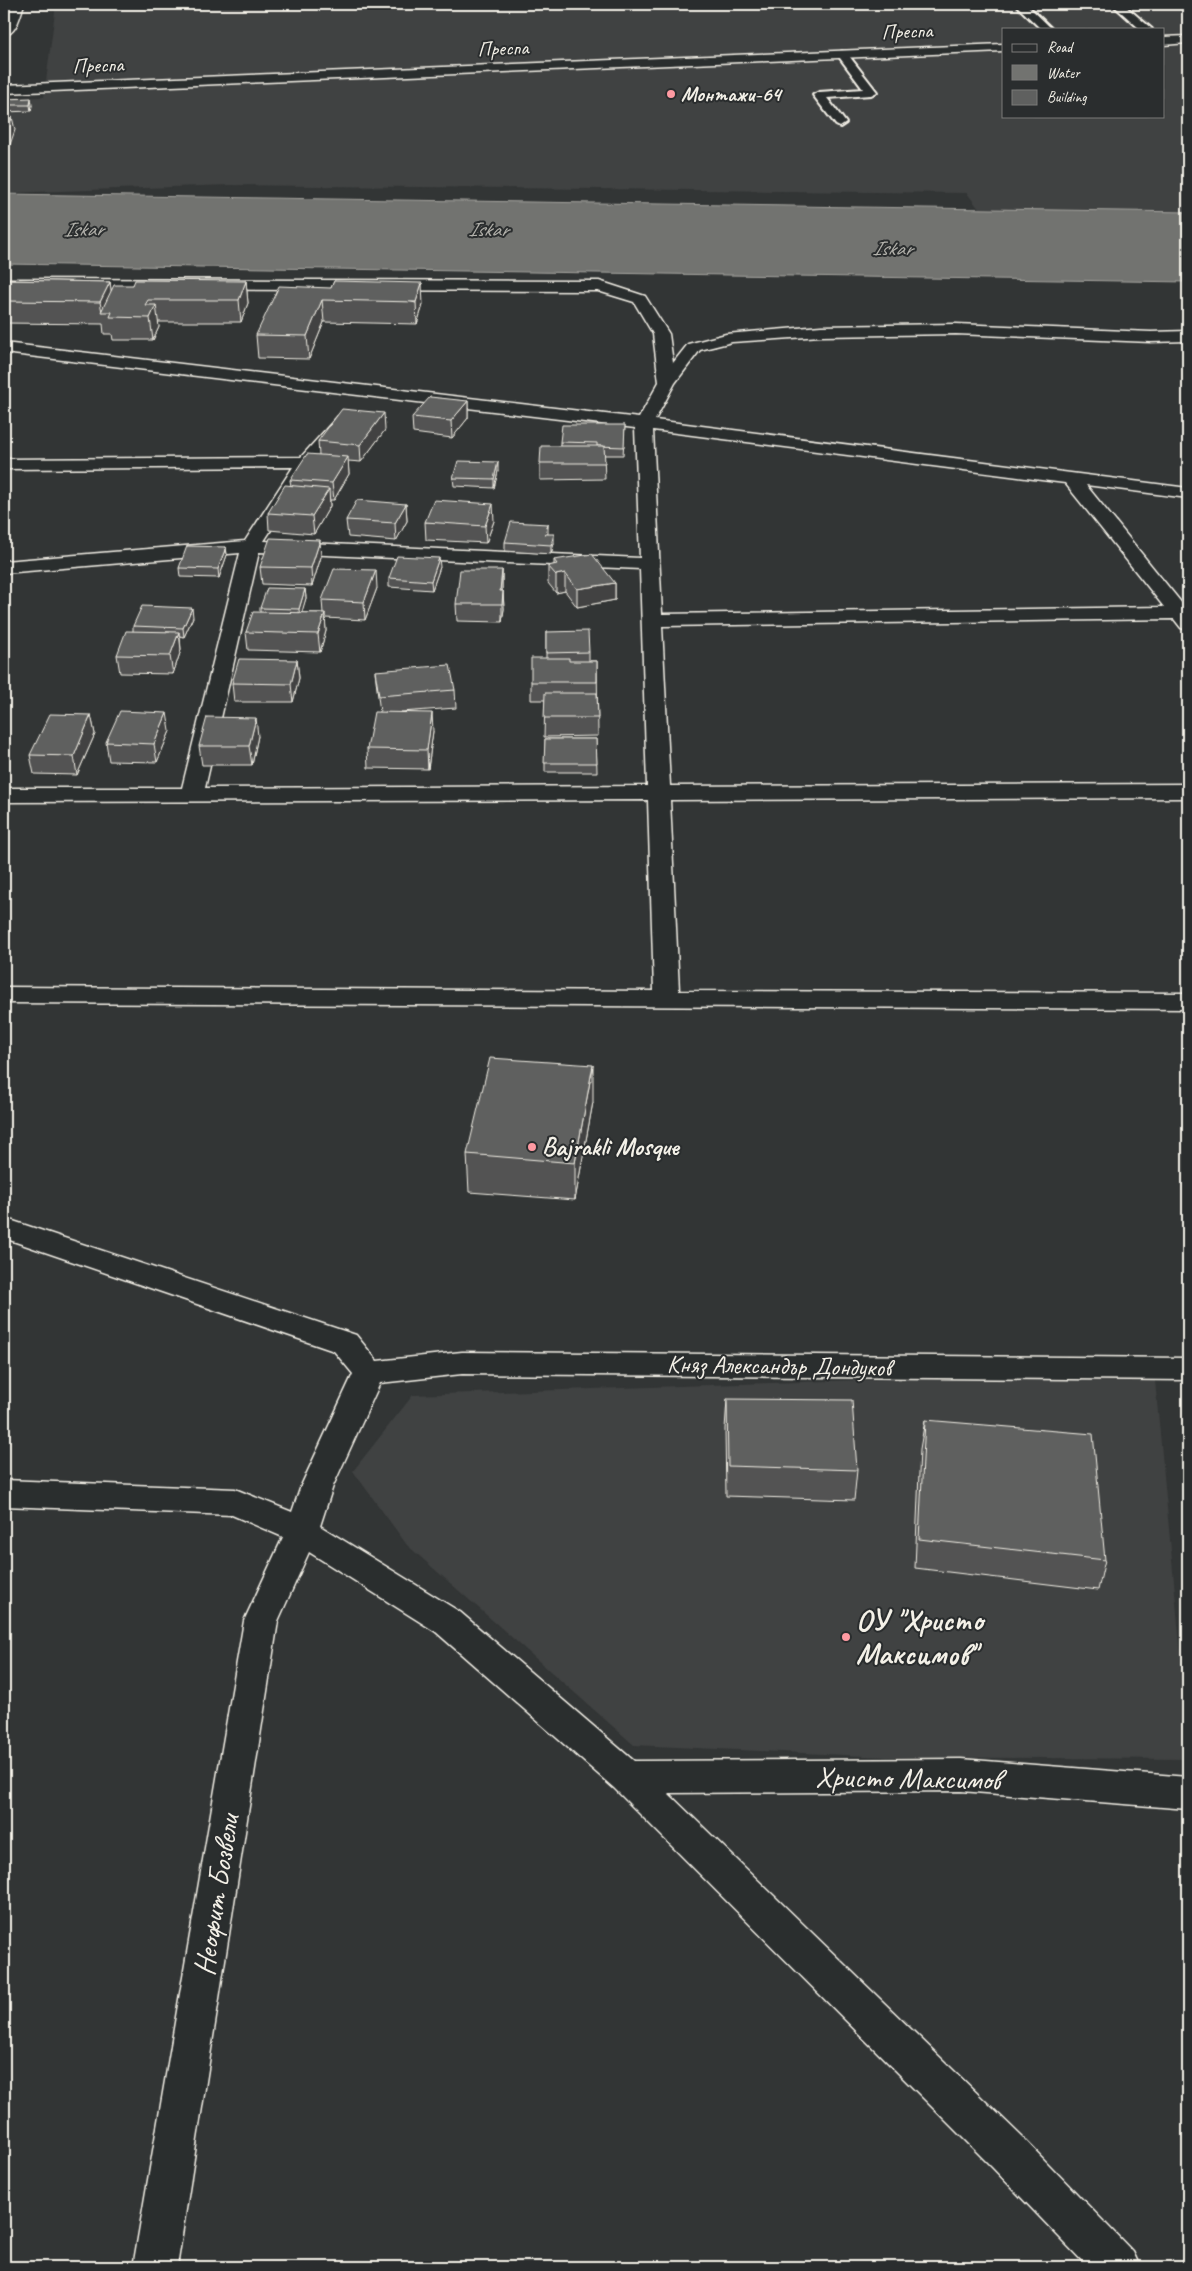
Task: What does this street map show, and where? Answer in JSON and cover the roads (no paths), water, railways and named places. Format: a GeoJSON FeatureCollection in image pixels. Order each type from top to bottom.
{"type":"FeatureCollection","features":[{"type":"Feature","properties":{"kind":"street"},"geometry":{"type":"LineString","coordinates":[[4,32],[9,29],[18,4]]}},
{"type":"Feature","properties":{"kind":"street"},"geometry":{"type":"LineString","coordinates":[[1164,41],[1188,40]]}},
{"type":"Feature","properties":{"kind":"street","name":"Преспа"},"geometry":{"type":"LineString","coordinates":[[4,89],[1002,47]]}},
{"type":"Feature","properties":{"kind":"street"},"geometry":{"type":"LineString","coordinates":[[4,284],[599,286],[640,299],[661,334],[667,382]]}},
{"type":"Feature","properties":{"kind":"street"},"geometry":{"type":"LineString","coordinates":[[667,998],[644,424],[667,382],[694,347],[732,337],[821,331],[956,329],[1151,337],[1188,336]]}},
{"type":"Feature","properties":{"kind":"street"},"geometry":{"type":"LineString","coordinates":[[4,348],[368,393],[644,424],[1188,493]]}},
{"type":"Feature","properties":{"kind":"street"},"geometry":{"type":"LineString","coordinates":[[192,796],[251,546],[306,462],[368,393]]}},
{"type":"Feature","properties":{"kind":"street"},"geometry":{"type":"LineString","coordinates":[[4,464],[306,462]]}},
{"type":"Feature","properties":{"kind":"street"},"geometry":{"type":"LineString","coordinates":[[1071,479],[1184,619]]}},
{"type":"Feature","properties":{"kind":"street"},"geometry":{"type":"LineString","coordinates":[[4,568],[251,546],[650,564]]}},
{"type":"Feature","properties":{"kind":"street"},"geometry":{"type":"LineString","coordinates":[[652,620],[1184,619]]}},
{"type":"Feature","properties":{"kind":"street"},"geometry":{"type":"LineString","coordinates":[[4,795],[192,796],[1188,791]]}},
{"type":"Feature","properties":{"kind":"street"},"geometry":{"type":"LineString","coordinates":[[4,995],[1188,1001]]}},
{"type":"Feature","properties":{"kind":"street"},"geometry":{"type":"LineString","coordinates":[[4,1228],[345,1343],[369,1373]]}},
{"type":"Feature","properties":{"kind":"street","name":"Княз Александър Дондуков"},"geometry":{"type":"LineString","coordinates":[[369,1373],[462,1362],[1188,1369]]}},
{"type":"Feature","properties":{"kind":"street","name":"Неофит Бозвели"},"geometry":{"type":"LineString","coordinates":[[155,2267],[261,1621],[302,1531],[317,1486],[369,1373]]}},
{"type":"Feature","properties":{"kind":"street"},"geometry":{"type":"LineString","coordinates":[[4,1494],[235,1502],[302,1531],[448,1622],[628,1777],[1000,2145],[1118,2267]]}},
{"type":"Feature","properties":{"kind":"street","name":"Христо Максимов"},"geometry":{"type":"LineString","coordinates":[[628,1777],[961,1775],[1188,1793]]}},
{"type":"Feature","properties":{"kind":"lane"},"geometry":{"type":"LineString","coordinates":[[1020,4],[1046,28]]}},
{"type":"Feature","properties":{"kind":"lane"},"geometry":{"type":"LineString","coordinates":[[1117,4],[1146,28]]}},
{"type":"Feature","properties":{"kind":"lane"},"geometry":{"type":"LineString","coordinates":[[840,123],[819,95],[871,92],[842,54]]}},
{"type":"Feature","properties":{"kind":"water","name":"Iskar"},"geometry":{"type":"Polygon","coordinates":[[[4,194],[1188,212],[1188,282],[4,264],[4,194]]]}},
{"type":"Feature","properties":{"kind":"place","name":"Монтажи-64"},"geometry":{"type":"Point","coordinates":[671,94]}},
{"type":"Feature","properties":{"kind":"place","name":"Bajrakli Mosque"},"geometry":{"type":"Point","coordinates":[532,1147]}},
{"type":"Feature","properties":{"kind":"place","name":"ОУ \"Христо Максимов\""},"geometry":{"type":"Point","coordinates":[846,1637]}}]}
